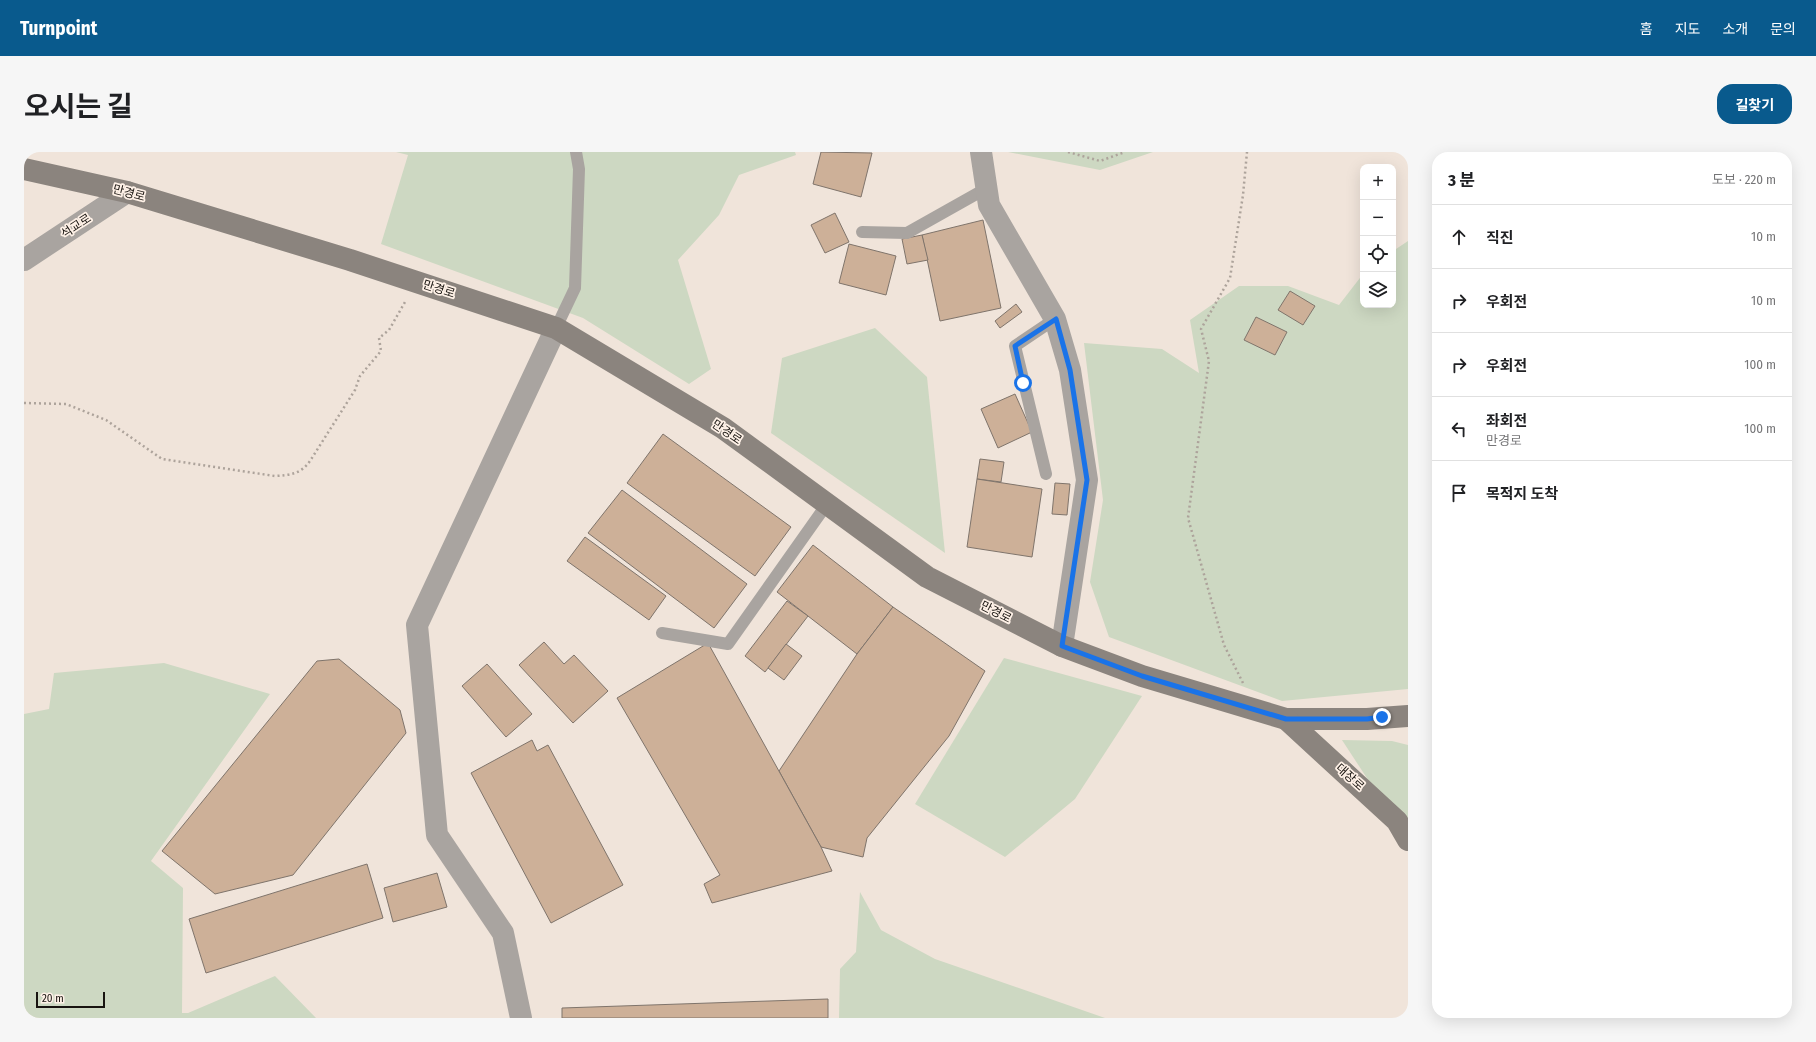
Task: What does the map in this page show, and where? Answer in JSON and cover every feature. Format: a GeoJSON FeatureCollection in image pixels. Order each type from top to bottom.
{"type":"FeatureCollection","features":[{"type":"Feature","properties":{"kind":"street"},"geometry":{"type":"LineString","coordinates":[[981,152],[990,205],[1056,319],[1070,370],[1087,480],[1062,646]]}},
{"type":"Feature","properties":{"kind":"street","name":"만경로"},"geometry":{"type":"LineString","coordinates":[[24,169],[127,192],[416,281],[556,328],[723,428],[927,577],[1062,646],[1142,676],[1286,719],[1367,719],[1408,716]]}},
{"type":"Feature","properties":{"kind":"street","name":"석교로"},"geometry":{"type":"LineString","coordinates":[[24,260],[127,192]]}},
{"type":"Feature","properties":{"kind":"street"},"geometry":{"type":"LineString","coordinates":[[521,1018],[503,933],[437,835],[417,626],[556,328]]}},
{"type":"Feature","properties":{"kind":"street","name":"대장로"},"geometry":{"type":"LineString","coordinates":[[1286,719],[1397,820],[1408,840]]}},
{"type":"Feature","properties":{"kind":"lane"},"geometry":{"type":"LineString","coordinates":[[556,328],[575,288],[579,169],[576,152]]}},
{"type":"Feature","properties":{"kind":"lane"},"geometry":{"type":"LineString","coordinates":[[862,232],[907,233],[987,188]]}},
{"type":"Feature","properties":{"kind":"lane"},"geometry":{"type":"LineString","coordinates":[[1046,474],[1015,346],[1056,319]]}},
{"type":"Feature","properties":{"kind":"lane"},"geometry":{"type":"LineString","coordinates":[[662,633],[728,644],[827,504]]}},
{"type":"Feature","properties":{"kind":"path"},"geometry":{"type":"LineString","coordinates":[[1068,152],[1100,161],[1125,152]]}},
{"type":"Feature","properties":{"kind":"path"},"geometry":{"type":"LineString","coordinates":[[1247,152],[1243,195],[1230,278],[1201,329],[1209,361],[1188,518],[1224,645],[1257,710]]}},
{"type":"Feature","properties":{"kind":"path"},"geometry":{"type":"LineString","coordinates":[[24,403],[66,404],[106,420],[162,459],[275,476],[288,475],[304,469],[310,461],[355,390],[360,376],[381,351],[379,338],[389,330],[411,294],[416,281]]}},
{"type":"Feature","properties":{"kind":"green space"},"geometry":{"type":"Polygon","coordinates":[[[396,152],[795,152],[796,155],[739,175],[719,215],[678,260],[711,369],[689,384],[583,318],[381,244],[408,155],[396,152]]]}},
{"type":"Feature","properties":{"kind":"green space"},"geometry":{"type":"Polygon","coordinates":[[[1008,152],[1153,152],[1100,170],[1008,152]]]}},
{"type":"Feature","properties":{"kind":"green space"},"geometry":{"type":"Polygon","coordinates":[[[1408,241],[1408,689],[1282,701],[1109,637],[1090,582],[1103,500],[1084,343],[1162,349],[1199,373],[1190,320],[1239,286],[1288,286],[1339,305],[1360,278],[1360,308],[1396,308],[1396,249],[1408,241]]]}},
{"type":"Feature","properties":{"kind":"green space"},"geometry":{"type":"Polygon","coordinates":[[[875,328],[927,377],[945,553],[771,433],[782,358],[875,328]]]}},
{"type":"Feature","properties":{"kind":"green space"},"geometry":{"type":"Polygon","coordinates":[[[1004,658],[1142,696],[1075,799],[1005,857],[915,804],[1004,658]]]}},
{"type":"Feature","properties":{"kind":"green space"},"geometry":{"type":"Polygon","coordinates":[[[164,663],[270,694],[151,861],[183,888],[182,1013],[188,1013],[275,976],[316,1018],[24,1018],[24,714],[49,709],[54,673],[164,663]]]}},
{"type":"Feature","properties":{"kind":"green space"},"geometry":{"type":"Polygon","coordinates":[[[1342,740],[1392,741],[1408,745],[1408,841],[1342,740]]]}},
{"type":"Feature","properties":{"kind":"green space"},"geometry":{"type":"Polygon","coordinates":[[[860,892],[881,930],[935,959],[1105,1018],[839,1018],[840,969],[856,952],[860,892]]]}},
{"type":"Feature","properties":{"kind":"building"},"geometry":{"type":"Polygon","coordinates":[[[821,152],[872,153],[861,197],[813,184],[821,152]]]}},
{"type":"Feature","properties":{"kind":"building"},"geometry":{"type":"Polygon","coordinates":[[[835,213],[849,242],[825,253],[811,225],[835,213]]]}},
{"type":"Feature","properties":{"kind":"building"},"geometry":{"type":"Polygon","coordinates":[[[983,220],[1001,308],[940,321],[922,235],[983,220]]]}},
{"type":"Feature","properties":{"kind":"building"},"geometry":{"type":"Polygon","coordinates":[[[922,235],[928,260],[907,264],[902,239],[922,235]]]}},
{"type":"Feature","properties":{"kind":"building"},"geometry":{"type":"Polygon","coordinates":[[[849,244],[896,256],[886,295],[839,283],[849,244]]]}},
{"type":"Feature","properties":{"kind":"building"},"geometry":{"type":"Polygon","coordinates":[[[1290,291],[1315,306],[1303,325],[1278,310],[1290,291]]]}},
{"type":"Feature","properties":{"kind":"building"},"geometry":{"type":"Polygon","coordinates":[[[1016,304],[1022,312],[1000,328],[995,321],[1016,304]]]}},
{"type":"Feature","properties":{"kind":"building"},"geometry":{"type":"Polygon","coordinates":[[[1256,317],[1287,332],[1275,355],[1244,340],[1256,317]]]}},
{"type":"Feature","properties":{"kind":"building"},"geometry":{"type":"Polygon","coordinates":[[[1015,394],[1032,432],[998,448],[981,409],[1015,394]]]}},
{"type":"Feature","properties":{"kind":"building"},"geometry":{"type":"Polygon","coordinates":[[[663,434],[791,527],[755,576],[627,483],[663,434]]]}},
{"type":"Feature","properties":{"kind":"building"},"geometry":{"type":"Polygon","coordinates":[[[980,459],[1004,462],[1001,482],[977,479],[980,459]]]}},
{"type":"Feature","properties":{"kind":"building"},"geometry":{"type":"Polygon","coordinates":[[[977,479],[1042,489],[1032,557],[967,547],[977,479]]]}},
{"type":"Feature","properties":{"kind":"building"},"geometry":{"type":"Polygon","coordinates":[[[1055,483],[1070,484],[1067,515],[1052,514],[1055,483]]]}},
{"type":"Feature","properties":{"kind":"building"},"geometry":{"type":"Polygon","coordinates":[[[622,490],[747,584],[714,628],[588,533],[622,490]]]}},
{"type":"Feature","properties":{"kind":"building"},"geometry":{"type":"Polygon","coordinates":[[[585,537],[666,596],[649,620],[567,561],[585,537]]]}},
{"type":"Feature","properties":{"kind":"building"},"geometry":{"type":"Polygon","coordinates":[[[813,545],[893,607],[857,654],[777,592],[813,545]]]}},
{"type":"Feature","properties":{"kind":"building"},"geometry":{"type":"Polygon","coordinates":[[[787,601],[808,616],[765,672],[745,656],[787,601]]]}},
{"type":"Feature","properties":{"kind":"building"},"geometry":{"type":"Polygon","coordinates":[[[893,607],[985,671],[949,736],[867,838],[863,857],[821,847],[779,771],[857,654],[893,607]]]}},
{"type":"Feature","properties":{"kind":"building"},"geometry":{"type":"Polygon","coordinates":[[[544,642],[564,664],[574,655],[608,691],[573,723],[519,665],[544,642]]]}},
{"type":"Feature","properties":{"kind":"building"},"geometry":{"type":"Polygon","coordinates":[[[708,643],[821,847],[832,871],[712,903],[704,884],[720,875],[617,698],[708,643]]]}},
{"type":"Feature","properties":{"kind":"building"},"geometry":{"type":"Polygon","coordinates":[[[786,644],[802,656],[784,680],[768,668],[786,644]]]}},
{"type":"Feature","properties":{"kind":"building"},"geometry":{"type":"Polygon","coordinates":[[[339,659],[400,710],[406,733],[293,875],[215,894],[162,851],[317,661],[339,659]]]}},
{"type":"Feature","properties":{"kind":"building"},"geometry":{"type":"Polygon","coordinates":[[[487,664],[532,714],[506,737],[462,686],[487,664]]]}},
{"type":"Feature","properties":{"kind":"building"},"geometry":{"type":"Polygon","coordinates":[[[532,740],[537,751],[548,745],[623,885],[551,923],[471,773],[532,740]]]}},
{"type":"Feature","properties":{"kind":"building"},"geometry":{"type":"Polygon","coordinates":[[[367,864],[383,918],[206,973],[189,919],[367,864]]]}},
{"type":"Feature","properties":{"kind":"building"},"geometry":{"type":"Polygon","coordinates":[[[437,873],[447,907],[393,922],[384,888],[437,873]]]}},
{"type":"Feature","properties":{"kind":"building"},"geometry":{"type":"Polygon","coordinates":[[[828,999],[828,1018],[562,1018],[562,1008],[828,999]]]}},
{"type":"Feature","properties":{"kind":"route"},"geometry":{"type":"LineString","coordinates":[[1023,383],[1015,346],[1056,319],[1070,370],[1087,480],[1062,646],[1142,676],[1286,719],[1367,719],[1382,717]]}}]}
